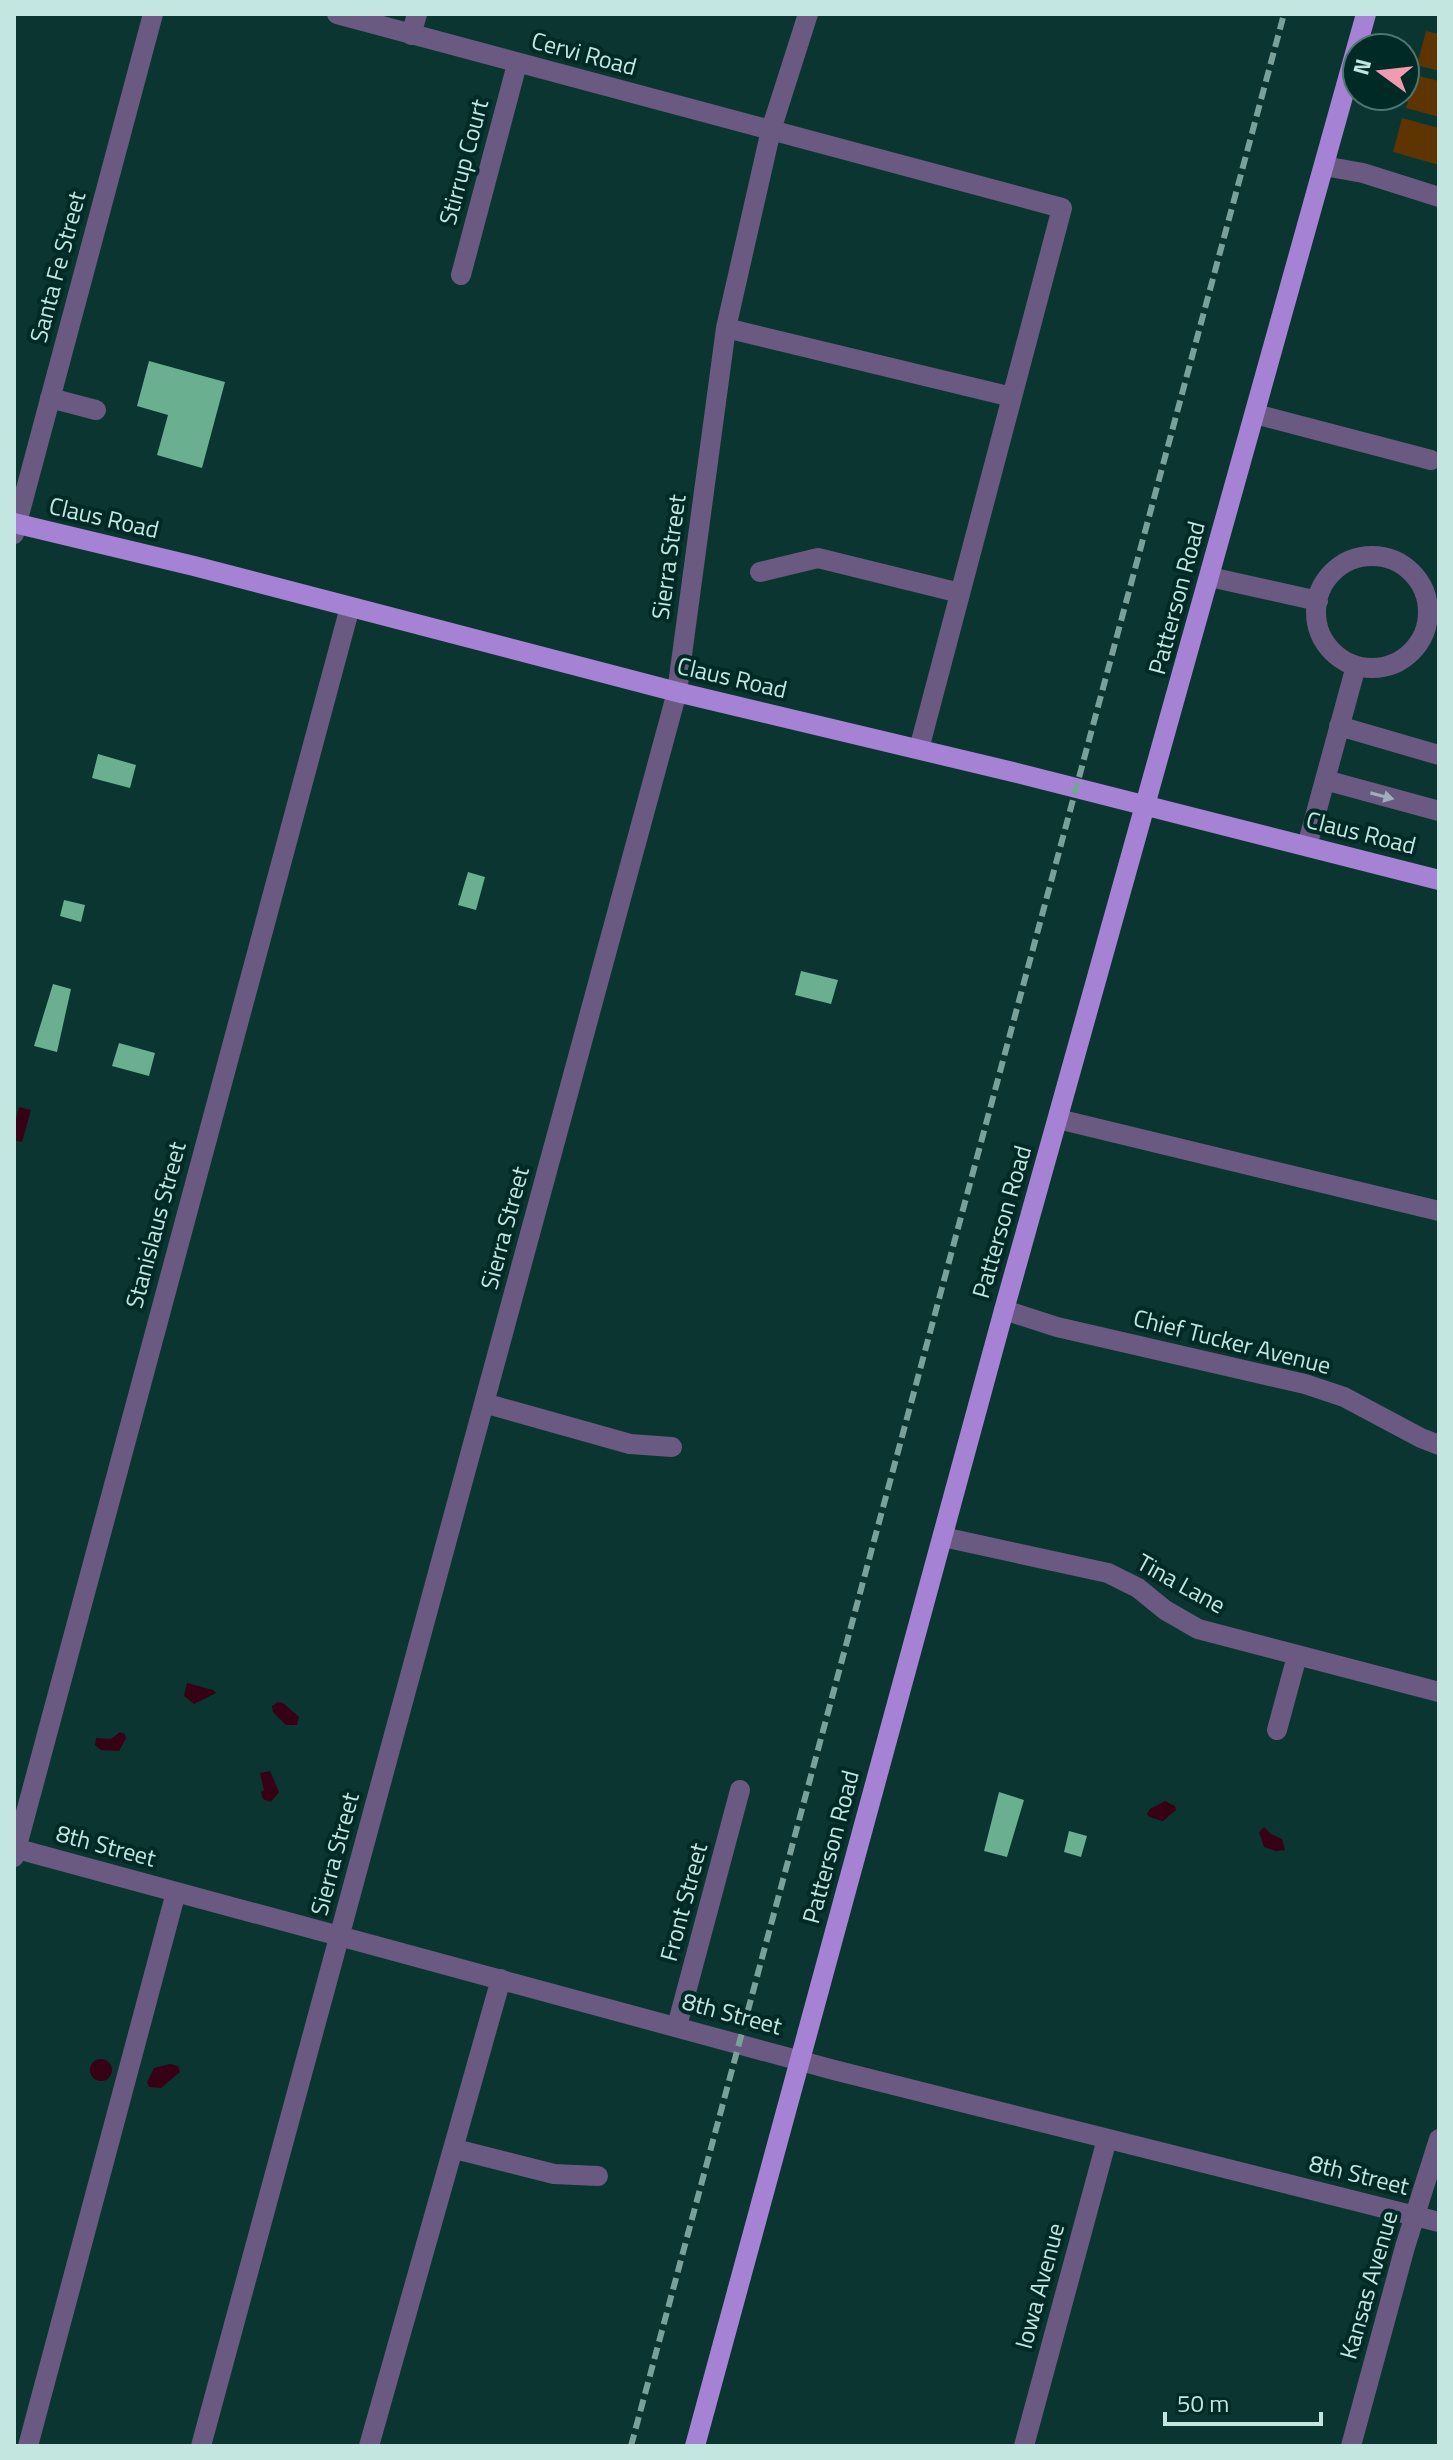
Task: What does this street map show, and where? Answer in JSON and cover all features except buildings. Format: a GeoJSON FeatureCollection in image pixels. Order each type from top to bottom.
{"type":"FeatureCollection","features":[{"type":"Feature","properties":{"kind":"main road","name":"Patterson Road"},"geometry":{"type":"LineString","coordinates":[[695,2446],[1004,1310],[1366,14]]}},
{"type":"Feature","properties":{"kind":"main road","name":"Claus Road"},"geometry":{"type":"LineString","coordinates":[[15,527],[350,607],[677,692],[919,749],[1439,880]]}},
{"type":"Feature","properties":{"kind":"street","name":"Santa Fe Street"},"geometry":{"type":"LineString","coordinates":[[15,527],[153,14]]}},
{"type":"Feature","properties":{"kind":"street","name":"Cervi Road"},"geometry":{"type":"LineString","coordinates":[[337,14],[1062,208],[1012,397]]}},
{"type":"Feature","properties":{"kind":"street"},"geometry":{"type":"LineString","coordinates":[[411,35],[417,14]]}},
{"type":"Feature","properties":{"kind":"street","name":"Sierra Street"},"geometry":{"type":"LineString","coordinates":[[201,2446],[677,692],[726,328],[771,130],[808,14]]}},
{"type":"Feature","properties":{"kind":"street","name":"Stirrup Court"},"geometry":{"type":"LineString","coordinates":[[461,275],[517,64]]}},
{"type":"Feature","properties":{"kind":"street"},"geometry":{"type":"LineString","coordinates":[[1324,166],[1363,173],[1439,197]]}},
{"type":"Feature","properties":{"kind":"street"},"geometry":{"type":"LineString","coordinates":[[726,328],[1012,397],[919,749]]}},
{"type":"Feature","properties":{"kind":"street"},"geometry":{"type":"LineString","coordinates":[[50,398],[96,410]]}},
{"type":"Feature","properties":{"kind":"street"},"geometry":{"type":"LineString","coordinates":[[1255,414],[1431,460]]}},
{"type":"Feature","properties":{"kind":"street"},"geometry":{"type":"LineString","coordinates":[[1375,555],[1393,559],[1409,569],[1421,583],[1428,601],[1428,621],[1422,639],[1410,654],[1394,664],[1375,668],[1356,666],[1339,658],[1327,645],[1319,629],[1318,601],[1328,577],[1341,565],[1375,555]]}},
{"type":"Feature","properties":{"kind":"street"},"geometry":{"type":"LineString","coordinates":[[760,572],[818,558],[960,593]]}},
{"type":"Feature","properties":{"kind":"street"},"geometry":{"type":"LineString","coordinates":[[1210,577],[1318,601]]}},
{"type":"Feature","properties":{"kind":"street","name":"Stanislaus Street"},"geometry":{"type":"LineString","coordinates":[[15,1851],[350,607]]}},
{"type":"Feature","properties":{"kind":"street"},"geometry":{"type":"LineString","coordinates":[[1307,846],[1356,666]]}},
{"type":"Feature","properties":{"kind":"street"},"geometry":{"type":"LineString","coordinates":[[1339,726],[1439,755]]}},
{"type":"Feature","properties":{"kind":"street"},"geometry":{"type":"LineString","coordinates":[[1325,780],[1439,811]]}},
{"type":"Feature","properties":{"kind":"street"},"geometry":{"type":"LineString","coordinates":[[1058,1119],[1439,1211]]}},
{"type":"Feature","properties":{"kind":"street","name":"Chief Tucker Avenue"},"geometry":{"type":"LineString","coordinates":[[1004,1310],[1057,1327],[1318,1388],[1344,1397],[1439,1445]]}},
{"type":"Feature","properties":{"kind":"street"},"geometry":{"type":"LineString","coordinates":[[484,1403],[630,1444],[672,1447]]}},
{"type":"Feature","properties":{"kind":"street","name":"Tina Lane"},"geometry":{"type":"LineString","coordinates":[[943,1537],[1108,1573],[1138,1588],[1165,1610],[1198,1629],[1439,1692]]}},
{"type":"Feature","properties":{"kind":"street"},"geometry":{"type":"LineString","coordinates":[[1277,1730],[1297,1656]]}},
{"type":"Feature","properties":{"kind":"street","name":"Front Street"},"geometry":{"type":"LineString","coordinates":[[677,2026],[740,1790]]}},
{"type":"Feature","properties":{"kind":"street","name":"8th Street"},"geometry":{"type":"LineString","coordinates":[[15,1851],[801,2060],[1439,2222]]}},
{"type":"Feature","properties":{"kind":"street"},"geometry":{"type":"LineString","coordinates":[[28,2446],[176,1892]]}},
{"type":"Feature","properties":{"kind":"street"},"geometry":{"type":"LineString","coordinates":[[369,2446],[501,1979]]}},
{"type":"Feature","properties":{"kind":"street","name":"Iowa Avenue"},"geometry":{"type":"LineString","coordinates":[[1024,2446],[1107,2139]]}},
{"type":"Feature","properties":{"kind":"street","name":"Kansas Avenue"},"geometry":{"type":"LineString","coordinates":[[1351,2446],[1439,2139]]}},
{"type":"Feature","properties":{"kind":"street"},"geometry":{"type":"LineString","coordinates":[[455,2149],[554,2174],[598,2176]]}},
{"type":"Feature","properties":{"kind":"shaded area"},"geometry":{"type":"Polygon","coordinates":[[[1426,31],[1439,34],[1439,71],[1421,66],[1426,31]]]}},
{"type":"Feature","properties":{"kind":"shaded area"},"geometry":{"type":"Polygon","coordinates":[[[1421,76],[1439,81],[1439,117],[1421,112],[1421,76]]]}},
{"type":"Feature","properties":{"kind":"shaded area"},"geometry":{"type":"Polygon","coordinates":[[[1402,118],[1439,128],[1439,165],[1393,152],[1402,118]]]}},
{"type":"Feature","properties":{"kind":"shaded area"},"geometry":{"type":"Polygon","coordinates":[[[19,1107],[31,1110],[22,1142],[14,1140],[19,1107]]]}},
{"type":"Feature","properties":{"kind":"shaded area"},"geometry":{"type":"Polygon","coordinates":[[[187,1683],[216,1693],[194,1704],[184,1696],[187,1683]]]}},
{"type":"Feature","properties":{"kind":"shaded area"},"geometry":{"type":"Polygon","coordinates":[[[278,1702],[299,1717],[297,1725],[286,1725],[273,1712],[272,1706],[278,1702]]]}},
{"type":"Feature","properties":{"kind":"shaded area"},"geometry":{"type":"Polygon","coordinates":[[[120,1732],[126,1738],[119,1751],[101,1750],[95,1745],[96,1738],[111,1739],[120,1732]]]}},
{"type":"Feature","properties":{"kind":"shaded area"},"geometry":{"type":"Polygon","coordinates":[[[270,1771],[279,1792],[271,1802],[263,1799],[260,1773],[270,1771]]]}},
{"type":"Feature","properties":{"kind":"shaded area"},"geometry":{"type":"Polygon","coordinates":[[[1165,1801],[1175,1806],[1176,1810],[1163,1821],[1149,1817],[1150,1809],[1165,1801]]]}},
{"type":"Feature","properties":{"kind":"shaded area"},"geometry":{"type":"Polygon","coordinates":[[[1264,1827],[1282,1839],[1285,1850],[1264,1847],[1259,1832],[1264,1827]]]}},
{"type":"Feature","properties":{"kind":"shaded area"},"geometry":{"type":"Polygon","coordinates":[[[101,2059],[109,2062],[112,2070],[109,2078],[101,2081],[93,2078],[90,2070],[93,2062],[101,2059]]]}},
{"type":"Feature","properties":{"kind":"shaded area"},"geometry":{"type":"Polygon","coordinates":[[[170,2064],[178,2066],[180,2072],[161,2088],[149,2087],[147,2082],[154,2068],[170,2064]]]}},
{"type":"Feature","properties":{"kind":"railway"},"geometry":{"type":"LineString","coordinates":[[631,2446],[1284,14]]}}]}
